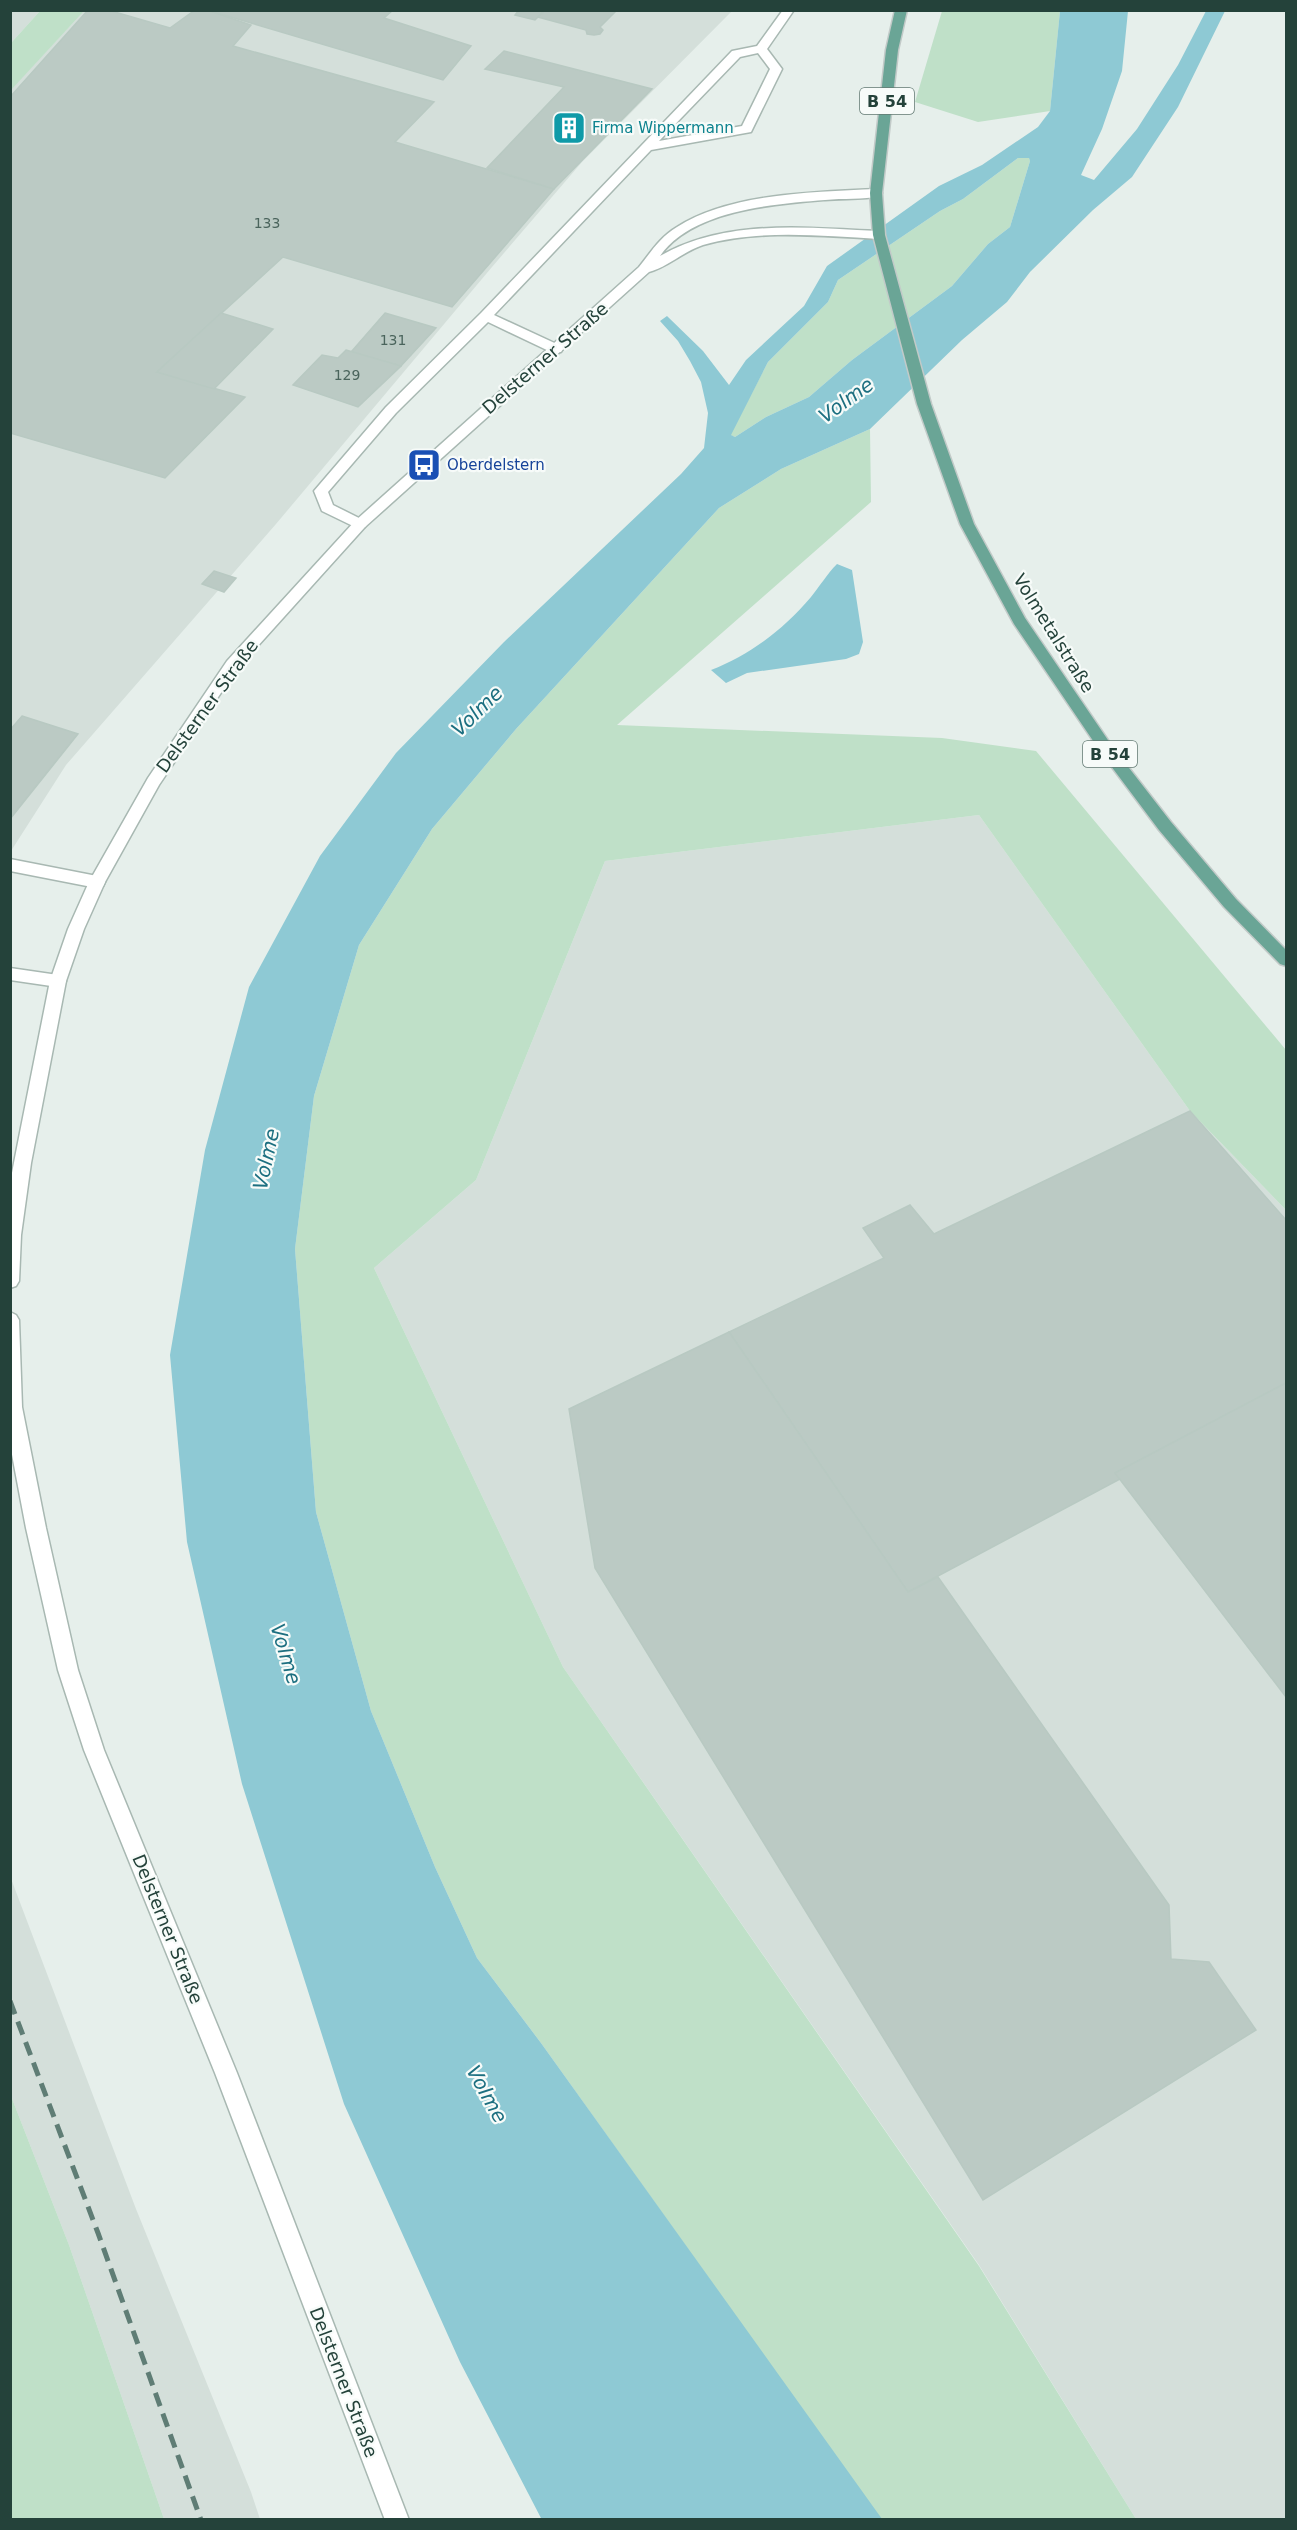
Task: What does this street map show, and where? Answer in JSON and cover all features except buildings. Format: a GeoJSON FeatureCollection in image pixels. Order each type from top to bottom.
{"type":"FeatureCollection","features":[{"type":"Feature","properties":{"kind":"main road","name":"B 54"},"geometry":{"type":"LineString","coordinates":[[879,235],[876,193],[892,50],[901,10]]}},
{"type":"Feature","properties":{"kind":"main road","name":"Volmetalstraße"},"geometry":{"type":"LineString","coordinates":[[879,235],[924,404],[967,524],[1019,620],[1107,750],[1165,826],[1230,903],[1287,960]]}},
{"type":"Feature","properties":{"kind":"street"},"geometry":{"type":"LineString","coordinates":[[360,524],[327,508],[321,491],[391,410],[486,316],[736,54],[761,49],[789,10]]}},
{"type":"Feature","properties":{"kind":"street"},"geometry":{"type":"LineString","coordinates":[[649,147],[747,129],[776,69],[761,49]]}},
{"type":"Feature","properties":{"kind":"street","name":"Delsterner Straße"},"geometry":{"type":"LineString","coordinates":[[10,1281],[12,1235],[22,1163],[58,981],[76,928],[97,882],[153,782],[232,665],[360,524],[644,270],[664,243],[681,230],[718,215],[800,197],[876,193]]}},
{"type":"Feature","properties":{"kind":"street","name":"Delsterner Straße"},"geometry":{"type":"LineString","coordinates":[[644,270],[696,243],[714,238],[785,231],[879,235]]}},
{"type":"Feature","properties":{"kind":"street"},"geometry":{"type":"LineString","coordinates":[[486,316],[556,349]]}},
{"type":"Feature","properties":{"kind":"street"},"geometry":{"type":"LineString","coordinates":[[10,865],[97,882]]}},
{"type":"Feature","properties":{"kind":"street"},"geometry":{"type":"LineString","coordinates":[[10,974],[58,981]]}},
{"type":"Feature","properties":{"kind":"street","name":"Delsterner Straße"},"geometry":{"type":"LineString","coordinates":[[10,1320],[14,1407],[36,1528],[68,1670],[94,1750],[226,2073],[397,2520]]}},
{"type":"Feature","properties":{"kind":"shaded area"},"geometry":{"type":"Polygon","coordinates":[[[11,11],[40,11],[11,43],[11,11]]]}},
{"type":"Feature","properties":{"kind":"shaded area"},"geometry":{"type":"Polygon","coordinates":[[[84,11],[732,11],[582,162],[276,524],[66,765],[11,851],[10,90],[84,11]]]}},
{"type":"Feature","properties":{"kind":"shaded area"},"geometry":{"type":"Polygon","coordinates":[[[979,815],[1190,1111],[1286,1210],[1286,2519],[1136,2519],[979,2265],[563,1667],[374,1268],[476,1180],[605,861],[979,815]]]}},
{"type":"Feature","properties":{"kind":"shaded area"},"geometry":{"type":"Polygon","coordinates":[[[10,1876],[136,2209],[260,2519],[164,2519],[69,2245],[11,2096],[10,1876]]]}},
{"type":"Feature","properties":{"kind":"green space"},"geometry":{"type":"Polygon","coordinates":[[[40,11],[84,11],[11,90],[11,43],[40,11]]]}},
{"type":"Feature","properties":{"kind":"green space"},"geometry":{"type":"Polygon","coordinates":[[[942,11],[1060,11],[1050,111],[978,122],[915,102],[942,11]]]}},
{"type":"Feature","properties":{"kind":"green space"},"geometry":{"type":"Polygon","coordinates":[[[1029,157],[1030,161],[1010,227],[988,244],[952,286],[852,360],[809,397],[766,417],[735,437],[730,435],[768,362],[828,302],[838,280],[940,211],[963,199],[1018,158],[1029,157]]]}},
{"type":"Feature","properties":{"kind":"green space"},"geometry":{"type":"Polygon","coordinates":[[[870,429],[871,502],[617,725],[942,738],[1036,751],[1286,1050],[1286,1210],[1190,1111],[979,815],[605,861],[476,1180],[374,1268],[563,1667],[979,2266],[1136,2519],[882,2519],[879,2517],[541,2043],[477,1958],[435,1867],[371,1711],[316,1512],[295,1249],[314,1096],[359,945],[432,829],[516,729],[719,508],[781,469],[870,429]]]}},
{"type":"Feature","properties":{"kind":"green space"},"geometry":{"type":"Polygon","coordinates":[[[11,2096],[69,2245],[164,2519],[11,2519],[11,2096]]]}},
{"type":"Feature","properties":{"kind":"water","name":"Volme"},"geometry":{"type":"Polygon","coordinates":[[[1060,11],[1128,11],[1122,71],[1102,129],[1081,175],[1094,180],[1137,129],[1178,65],[1206,11],[1225,11],[1178,107],[1132,177],[1093,210],[1030,272],[1007,302],[962,340],[870,429],[781,469],[719,508],[516,729],[432,829],[359,945],[314,1096],[295,1249],[316,1512],[371,1711],[435,1867],[477,1958],[541,2043],[882,2519],[542,2520],[460,2362],[344,2104],[242,1784],[187,1542],[170,1355],[205,1150],[249,987],[320,856],[396,753],[504,642],[681,474],[704,448],[708,413],[701,382],[678,341],[660,321],[667,316],[703,351],[729,385],[746,360],[804,306],[827,266],[939,186],[982,165],[1038,127],[1050,111],[1060,11]],[[1018,158],[963,199],[940,211],[838,280],[828,302],[768,362],[731,435],[735,437],[766,417],[809,397],[852,360],[952,286],[988,244],[1010,227],[1029,158],[1018,158]]]}},
{"type":"Feature","properties":{"kind":"water"},"geometry":{"type":"Polygon","coordinates":[[[837,564],[852,570],[863,642],[859,654],[846,659],[747,673],[726,683],[711,670],[753,649],[778,630],[801,609],[837,564]]]}},
{"type":"Feature","properties":{"kind":"railway"},"geometry":{"type":"LineString","coordinates":[[10,2001],[98,2233],[201,2520]]}},
{"type":"Feature","properties":{"kind":"place","name":"Firma Wippermann"},"geometry":{"type":"Point","coordinates":[569,128]}},
{"type":"Feature","properties":{"kind":"place","name":"Oberdelstern"},"geometry":{"type":"Point","coordinates":[424,465]}}]}
